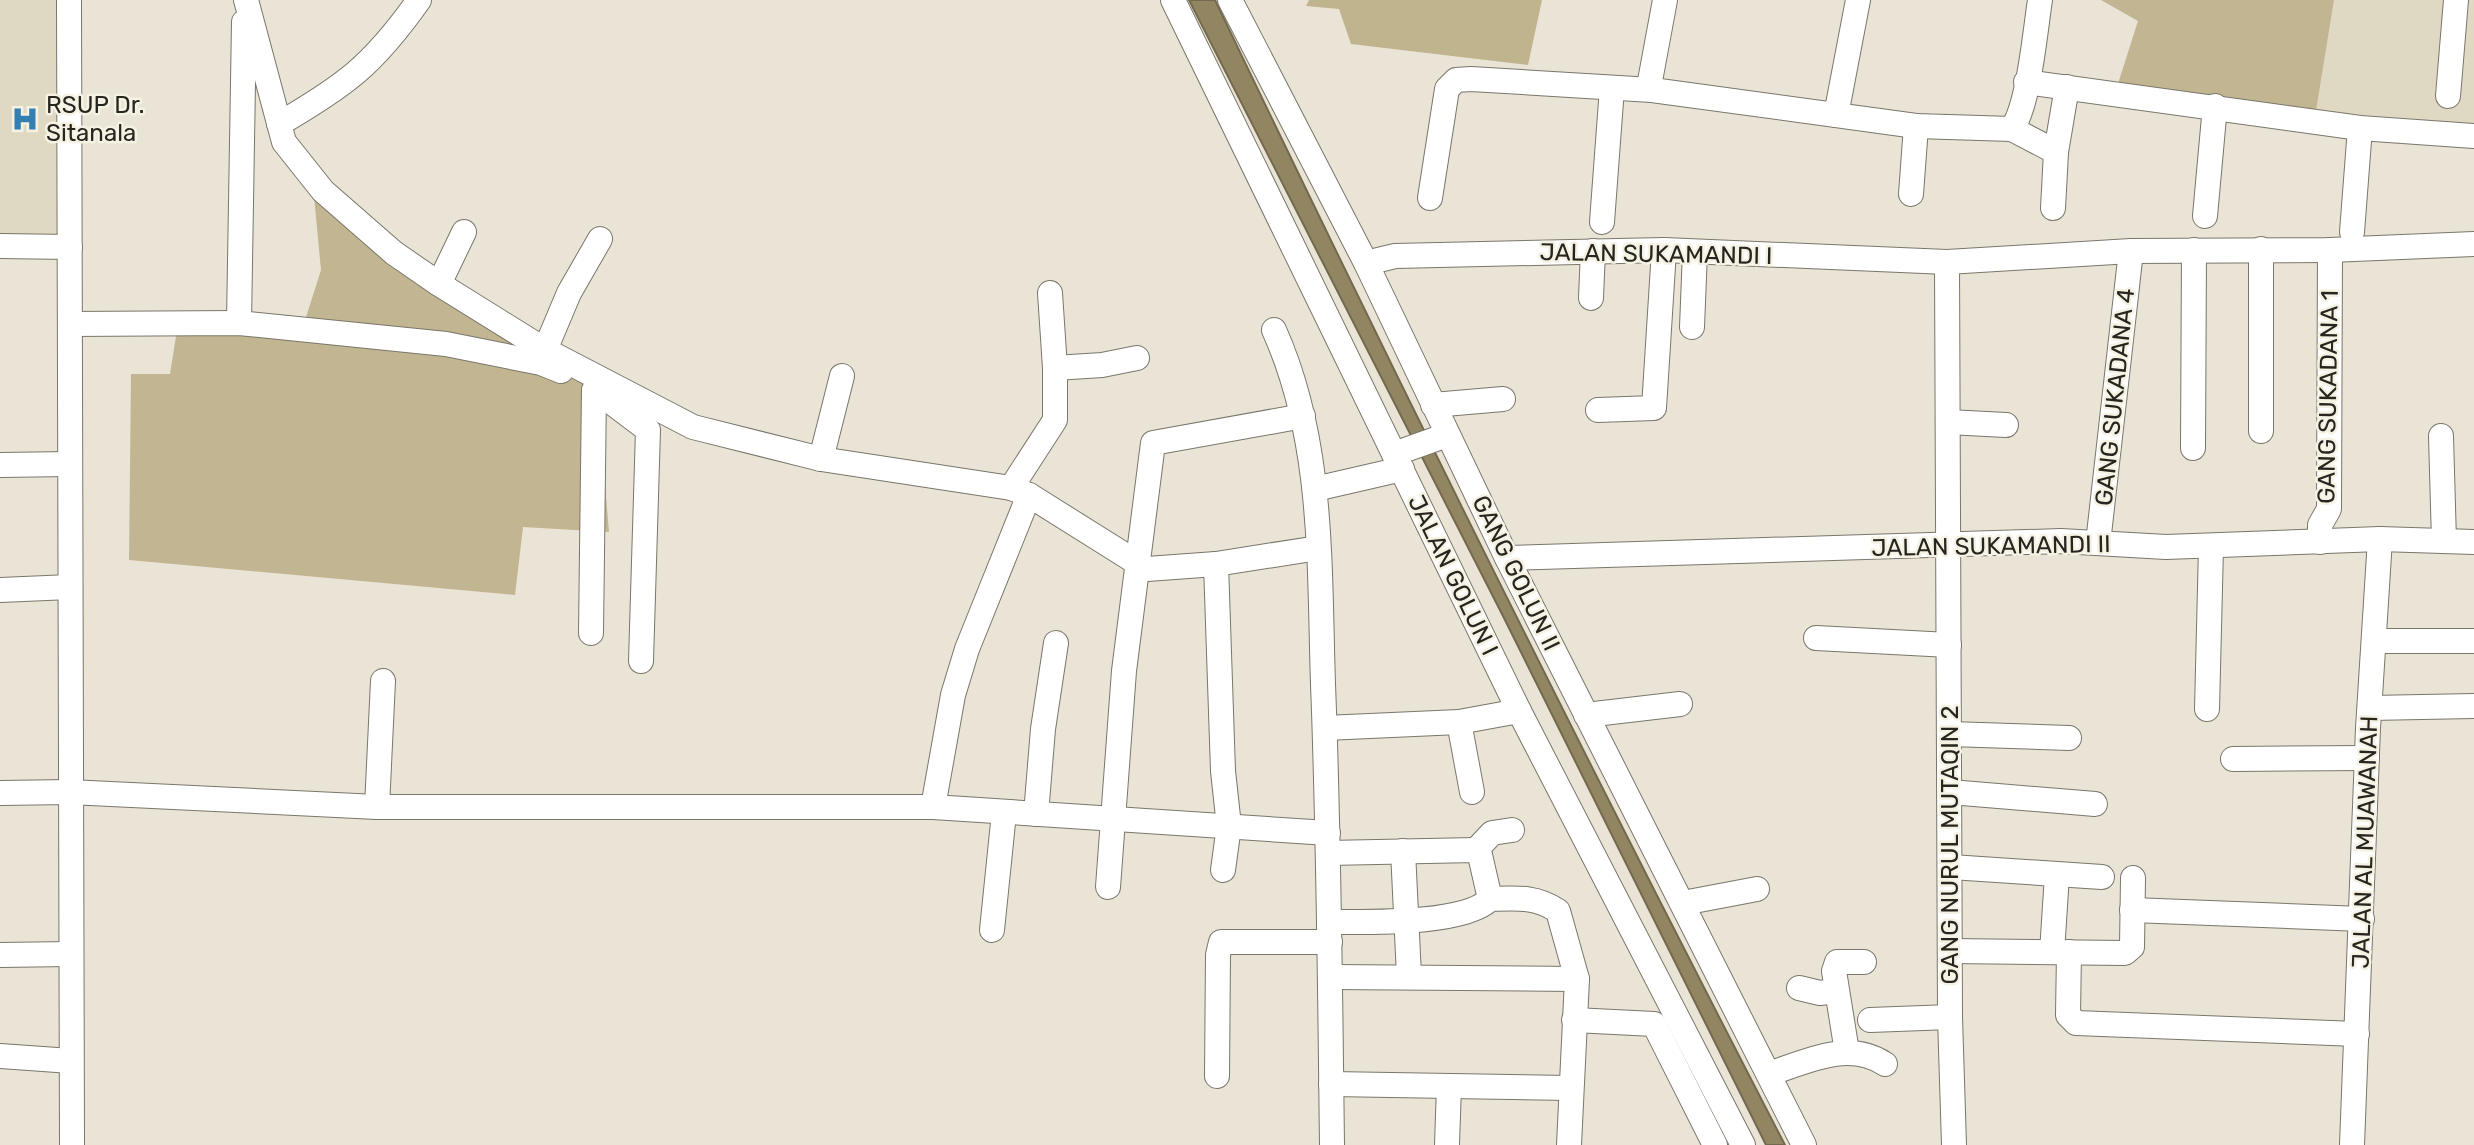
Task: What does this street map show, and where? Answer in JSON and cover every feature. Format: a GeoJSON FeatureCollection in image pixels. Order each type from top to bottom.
{"type":"FeatureCollection","features":[{"type":"Feature","properties":{"kind":"street"},"geometry":{"type":"LineString","coordinates":[[69,0],[72,1145]]}},
{"type":"Feature","properties":{"kind":"street"},"geometry":{"type":"LineString","coordinates":[[246,0],[284,142],[323,191],[394,253],[439,284],[545,350],[693,427],[821,459],[1020,492],[1147,569],[1216,564],[1318,548]]}},
{"type":"Feature","properties":{"kind":"street"},"geometry":{"type":"LineString","coordinates":[[239,323],[246,0]]}},
{"type":"Feature","properties":{"kind":"street"},"geometry":{"type":"LineString","coordinates":[[279,124],[350,81],[397,31],[419,0]]}},
{"type":"Feature","properties":{"kind":"street","name":"JALAN GOLUN I"},"geometry":{"type":"LineString","coordinates":[[1173,0],[1403,457],[1519,711],[1743,1145]]}},
{"type":"Feature","properties":{"kind":"street","name":"GANG GOLUN II"},"geometry":{"type":"LineString","coordinates":[[1230,0],[1366,263],[1433,405],[1443,437],[1683,903],[1804,1145]]}},
{"type":"Feature","properties":{"kind":"street"},"geometry":{"type":"LineString","coordinates":[[1652,90],[1650,81],[1665,0]]}},
{"type":"Feature","properties":{"kind":"street"},"geometry":{"type":"LineString","coordinates":[[1836,115],[1858,0]]}},
{"type":"Feature","properties":{"kind":"street"},"geometry":{"type":"LineString","coordinates":[[2012,130],[2018,121],[2040,0]]}},
{"type":"Feature","properties":{"kind":"street"},"geometry":{"type":"LineString","coordinates":[[2448,96],[2456,0]]}},
{"type":"Feature","properties":{"kind":"street"},"geometry":{"type":"LineString","coordinates":[[1430,198],[1447,89],[1456,80],[1652,90],[1916,126],[2012,130],[2056,152]]}},
{"type":"Feature","properties":{"kind":"street"},"geometry":{"type":"LineString","coordinates":[[2026,82],[2360,128],[2474,136]]}},
{"type":"Feature","properties":{"kind":"street"},"geometry":{"type":"LineString","coordinates":[[2053,208],[2056,152],[2067,87]]}},
{"type":"Feature","properties":{"kind":"street"},"geometry":{"type":"LineString","coordinates":[[1602,222],[1612,88]]}},
{"type":"Feature","properties":{"kind":"street"},"geometry":{"type":"LineString","coordinates":[[2205,216],[2215,106]]}},
{"type":"Feature","properties":{"kind":"street"},"geometry":{"type":"LineString","coordinates":[[1911,194],[1916,126]]}},
{"type":"Feature","properties":{"kind":"street"},"geometry":{"type":"LineString","coordinates":[[2353,232],[2360,128]]}},
{"type":"Feature","properties":{"kind":"street"},"geometry":{"type":"LineString","coordinates":[[439,284],[464,232]]}},
{"type":"Feature","properties":{"kind":"street"},"geometry":{"type":"LineString","coordinates":[[545,350],[569,293],[600,239]]}},
{"type":"Feature","properties":{"kind":"street","name":"JALAN SUKAMANDI I"},"geometry":{"type":"LineString","coordinates":[[1366,263],[1395,256],[1664,250],[1947,262],[2131,251],[2330,250],[2474,244]]}},
{"type":"Feature","properties":{"kind":"street"},"geometry":{"type":"LineString","coordinates":[[0,246],[71,247]]}},
{"type":"Feature","properties":{"kind":"street"},"geometry":{"type":"LineString","coordinates":[[2261,249],[2261,431]]}},
{"type":"Feature","properties":{"kind":"street"},"geometry":{"type":"LineString","coordinates":[[1598,410],[1654,408],[1664,250]]}},
{"type":"Feature","properties":{"kind":"street"},"geometry":{"type":"LineString","coordinates":[[2193,448],[2194,250]]}},
{"type":"Feature","properties":{"kind":"street","name":"GANG SUKADANA 1"},"geometry":{"type":"LineString","coordinates":[[2320,542],[2320,525],[2329,509],[2330,250]]}},
{"type":"Feature","properties":{"kind":"street"},"geometry":{"type":"LineString","coordinates":[[1591,298],[1592,251]]}},
{"type":"Feature","properties":{"kind":"street"},"geometry":{"type":"LineString","coordinates":[[1692,327],[1695,251]]}},
{"type":"Feature","properties":{"kind":"street","name":"GANG SUKADANA 4"},"geometry":{"type":"LineString","coordinates":[[2098,543],[2131,251]]}},
{"type":"Feature","properties":{"kind":"street","name":"GANG NURUL MUTAQIN 2"},"geometry":{"type":"LineString","coordinates":[[1947,262],[1950,1017],[1954,1145]]}},
{"type":"Feature","properties":{"kind":"street"},"geometry":{"type":"LineString","coordinates":[[933,807],[946,725],[960,672],[1020,492],[1055,420],[1050,293]]}},
{"type":"Feature","properties":{"kind":"street"},"geometry":{"type":"LineString","coordinates":[[70,324],[239,323],[446,344],[541,363],[577,378],[623,409],[648,430],[641,661]]}},
{"type":"Feature","properties":{"kind":"street"},"geometry":{"type":"LineString","coordinates":[[1274,330],[1292,370],[1315,489],[1328,843],[1332,1145]]}},
{"type":"Feature","properties":{"kind":"street"},"geometry":{"type":"LineString","coordinates":[[1055,368],[1102,365],[1137,358]]}},
{"type":"Feature","properties":{"kind":"street"},"geometry":{"type":"LineString","coordinates":[[821,459],[842,376]]}},
{"type":"Feature","properties":{"kind":"street"},"geometry":{"type":"LineString","coordinates":[[591,633],[594,390]]}},
{"type":"Feature","properties":{"kind":"street"},"geometry":{"type":"LineString","coordinates":[[1433,405],[1503,399]]}},
{"type":"Feature","properties":{"kind":"street"},"geometry":{"type":"LineString","coordinates":[[1108,887],[1136,564],[1153,443],[1303,416]]}},
{"type":"Feature","properties":{"kind":"street"},"geometry":{"type":"LineString","coordinates":[[1948,422],[2006,425]]}},
{"type":"Feature","properties":{"kind":"street"},"geometry":{"type":"LineString","coordinates":[[2441,436],[2444,541]]}},
{"type":"Feature","properties":{"kind":"street"},"geometry":{"type":"LineString","coordinates":[[1315,489],[1403,457],[1443,437]]}},
{"type":"Feature","properties":{"kind":"street"},"geometry":{"type":"LineString","coordinates":[[0,466],[70,464]]}},
{"type":"Feature","properties":{"kind":"street","name":"JALAN SUKAMANDI II"},"geometry":{"type":"LineString","coordinates":[[1507,558],[1948,544],[2098,543],[2211,547],[2380,539],[2474,542]]}},
{"type":"Feature","properties":{"kind":"street","name":"JALAN AL MUAWANAH"},"geometry":{"type":"LineString","coordinates":[[2352,1145],[2367,758],[2380,539]]}},
{"type":"Feature","properties":{"kind":"street"},"geometry":{"type":"LineString","coordinates":[[2207,709],[2211,547]]}},
{"type":"Feature","properties":{"kind":"street"},"geometry":{"type":"LineString","coordinates":[[1216,564],[1223,771],[1229,826],[1223,870]]}},
{"type":"Feature","properties":{"kind":"street"},"geometry":{"type":"LineString","coordinates":[[0,590],[70,587]]}},
{"type":"Feature","properties":{"kind":"street"},"geometry":{"type":"LineString","coordinates":[[1816,638],[1949,645]]}},
{"type":"Feature","properties":{"kind":"street"},"geometry":{"type":"LineString","coordinates":[[2374,641],[2474,640]]}},
{"type":"Feature","properties":{"kind":"street"},"geometry":{"type":"LineString","coordinates":[[1036,814],[1043,729],[1056,643]]}},
{"type":"Feature","properties":{"kind":"street"},"geometry":{"type":"LineString","coordinates":[[377,807],[383,681]]}},
{"type":"Feature","properties":{"kind":"street"},"geometry":{"type":"LineString","coordinates":[[1586,715],[1680,704]]}},
{"type":"Feature","properties":{"kind":"street"},"geometry":{"type":"LineString","coordinates":[[2370,708],[2474,706]]}},
{"type":"Feature","properties":{"kind":"street"},"geometry":{"type":"LineString","coordinates":[[1325,728],[1459,722],[1519,711]]}},
{"type":"Feature","properties":{"kind":"street"},"geometry":{"type":"LineString","coordinates":[[1459,722],[1472,792]]}},
{"type":"Feature","properties":{"kind":"street"},"geometry":{"type":"LineString","coordinates":[[1950,734],[2069,738]]}},
{"type":"Feature","properties":{"kind":"street"},"geometry":{"type":"LineString","coordinates":[[2233,759],[2367,758]]}},
{"type":"Feature","properties":{"kind":"street"},"geometry":{"type":"LineString","coordinates":[[0,793],[69,792],[377,807],[933,807],[1229,826],[1328,843],[1403,851],[1476,849],[1492,833],[1512,830]]}},
{"type":"Feature","properties":{"kind":"street"},"geometry":{"type":"LineString","coordinates":[[1950,792],[2095,804]]}},
{"type":"Feature","properties":{"kind":"street"},"geometry":{"type":"LineString","coordinates":[[992,930],[1004,813]]}},
{"type":"Feature","properties":{"kind":"street"},"geometry":{"type":"LineString","coordinates":[[1476,849],[1480,855],[1490,899]]}},
{"type":"Feature","properties":{"kind":"street"},"geometry":{"type":"LineString","coordinates":[[1403,851],[1409,976]]}},
{"type":"Feature","properties":{"kind":"street"},"geometry":{"type":"LineString","coordinates":[[1951,867],[2102,877]]}},
{"type":"Feature","properties":{"kind":"street"},"geometry":{"type":"LineString","coordinates":[[2057,874],[2068,1015],[2076,1023],[2357,1034]]}},
{"type":"Feature","properties":{"kind":"street"},"geometry":{"type":"LineString","coordinates":[[1951,951],[2129,950],[2132,947],[2133,878]]}},
{"type":"Feature","properties":{"kind":"street"},"geometry":{"type":"LineString","coordinates":[[1683,903],[1757,889]]}},
{"type":"Feature","properties":{"kind":"street"},"geometry":{"type":"LineString","coordinates":[[1217,1076],[1219,955],[1222,942],[1405,922],[1480,909],[1490,899],[1529,898],[1544,902],[1558,911],[1577,979],[1569,1088],[1569,1145]]}},
{"type":"Feature","properties":{"kind":"street"},"geometry":{"type":"LineString","coordinates":[[2132,910],[2362,919]]}},
{"type":"Feature","properties":{"kind":"street"},"geometry":{"type":"LineString","coordinates":[[0,955],[70,954]]}},
{"type":"Feature","properties":{"kind":"street"},"geometry":{"type":"LineString","coordinates":[[1847,1052],[1836,991],[1837,962],[1864,962]]}},
{"type":"Feature","properties":{"kind":"street"},"geometry":{"type":"LineString","coordinates":[[1330,977],[1577,979]]}},
{"type":"Feature","properties":{"kind":"street"},"geometry":{"type":"LineString","coordinates":[[1799,988],[1820,993],[1836,991]]}},
{"type":"Feature","properties":{"kind":"street"},"geometry":{"type":"LineString","coordinates":[[1870,1020],[1950,1017]]}},
{"type":"Feature","properties":{"kind":"street"},"geometry":{"type":"LineString","coordinates":[[1574,1020],[1654,1024],[1715,1145]]}},
{"type":"Feature","properties":{"kind":"street"},"geometry":{"type":"LineString","coordinates":[[1769,1074],[1819,1057],[1847,1052],[1869,1054],[1885,1064]]}},
{"type":"Feature","properties":{"kind":"street"},"geometry":{"type":"LineString","coordinates":[[0,1056],[71,1061]]}},
{"type":"Feature","properties":{"kind":"street"},"geometry":{"type":"LineString","coordinates":[[1331,1084],[1569,1088]]}},
{"type":"Feature","properties":{"kind":"street"},"geometry":{"type":"LineString","coordinates":[[1447,1145],[1449,1086]]}},
{"type":"Feature","properties":{"kind":"shaded area","name":"RSUP Dr. Sitanala"},"geometry":{"type":"Polygon","coordinates":[[[0,0],[56,0],[57,243],[0,246],[0,0]]]}},
{"type":"Feature","properties":{"kind":"shaded area"},"geometry":{"type":"Polygon","coordinates":[[[1189,0],[1215,0],[1496,575],[1785,1145],[1766,1145],[1503,616],[1189,0]]]}},
{"type":"Feature","properties":{"kind":"shaded area"},"geometry":{"type":"Polygon","coordinates":[[[1309,0],[1542,0],[1528,65],[1351,44],[1339,9],[1306,6],[1309,0]]]}},
{"type":"Feature","properties":{"kind":"shaded area"},"geometry":{"type":"Polygon","coordinates":[[[2101,0],[2334,0],[2316,111],[2116,90],[2138,21],[2101,0]]]}},
{"type":"Feature","properties":{"kind":"shaded area"},"geometry":{"type":"Polygon","coordinates":[[[2334,0],[2474,0],[2474,124],[2316,111],[2334,0]]]}},
{"type":"Feature","properties":{"kind":"shaded area"},"geometry":{"type":"Polygon","coordinates":[[[314,196],[596,376],[609,532],[523,527],[515,595],[129,560],[131,374],[170,374],[177,330],[301,333],[321,270],[314,196]]]}},
{"type":"Feature","properties":{"kind":"place","name":"RSUP Dr. Sitanala"},"geometry":{"type":"Point","coordinates":[25,119]}}]}
